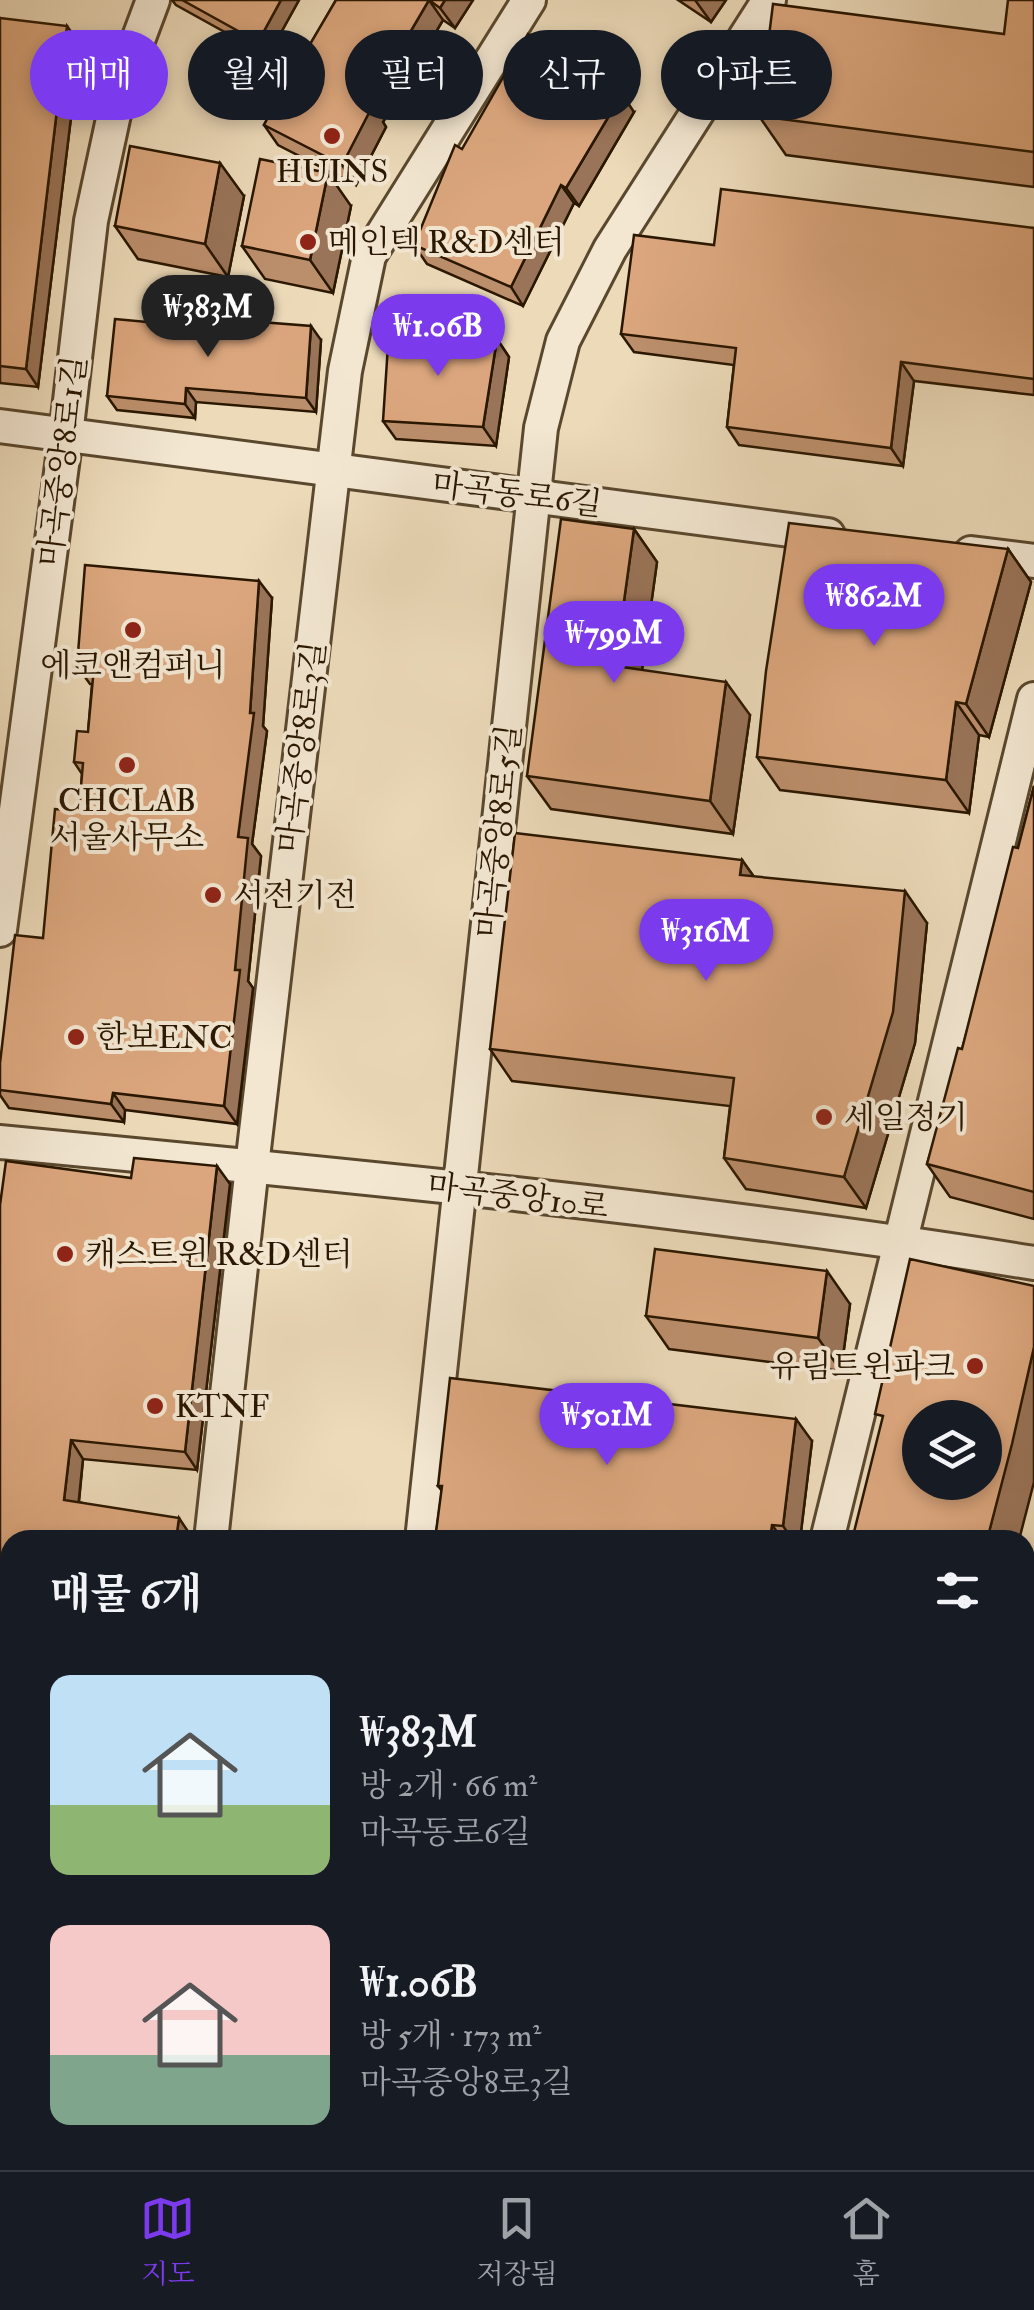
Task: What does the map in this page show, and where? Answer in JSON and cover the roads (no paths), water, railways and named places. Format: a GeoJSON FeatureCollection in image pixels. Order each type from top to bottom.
{"type":"FeatureCollection","features":[{"type":"Feature","properties":{"kind":"street","name":"마곡중앙8로1길"},"geometry":{"type":"LineString","coordinates":[[0,930],[92,221],[119,92],[153,0]]}},
{"type":"Feature","properties":{"kind":"street","name":"마곡중앙8로3길"},"geometry":{"type":"LineString","coordinates":[[212,1530],[345,371],[369,256],[529,0]]}},
{"type":"Feature","properties":{"kind":"street","name":"마곡중앙8로5길"},"geometry":{"type":"LineString","coordinates":[[423,1530],[541,428],[563,341],[610,249],[769,0]]}},
{"type":"Feature","properties":{"kind":"street","name":"마곡동로6길"},"geometry":{"type":"LineString","coordinates":[[0,426],[861,539]]}},
{"type":"Feature","properties":{"kind":"street"},"geometry":{"type":"LineString","coordinates":[[938,549],[1034,562]]}},
{"type":"Feature","properties":{"kind":"street"},"geometry":{"type":"LineString","coordinates":[[829,1530],[1034,699]]}},
{"type":"Feature","properties":{"kind":"street","name":"마곡중앙10로"},"geometry":{"type":"LineString","coordinates":[[0,1142],[459,1188],[900,1241],[1034,1262]]}},
{"type":"Feature","properties":{"kind":"place","name":"HUINS"},"geometry":{"type":"Point","coordinates":[332,136]}},
{"type":"Feature","properties":{"kind":"place","name":"메인텍 R&D센터"},"geometry":{"type":"Point","coordinates":[308,242]}},
{"type":"Feature","properties":{"kind":"place","name":"에코앤컴퍼니"},"geometry":{"type":"Point","coordinates":[133,630]}},
{"type":"Feature","properties":{"kind":"place","name":"CHCLAB 서울사무소"},"geometry":{"type":"Point","coordinates":[127,765]}},
{"type":"Feature","properties":{"kind":"place","name":"서전기전"},"geometry":{"type":"Point","coordinates":[213,895]}},
{"type":"Feature","properties":{"kind":"place","name":"한보ENC"},"geometry":{"type":"Point","coordinates":[76,1037]}},
{"type":"Feature","properties":{"kind":"place","name":"세일정기"},"geometry":{"type":"Point","coordinates":[824,1117]}},
{"type":"Feature","properties":{"kind":"place","name":"캐스트윈 R&D센터"},"geometry":{"type":"Point","coordinates":[65,1254]}},
{"type":"Feature","properties":{"kind":"place","name":"유림트윈파크"},"geometry":{"type":"Point","coordinates":[975,1366]}},
{"type":"Feature","properties":{"kind":"place","name":"KTNF"},"geometry":{"type":"Point","coordinates":[155,1406]}}]}
